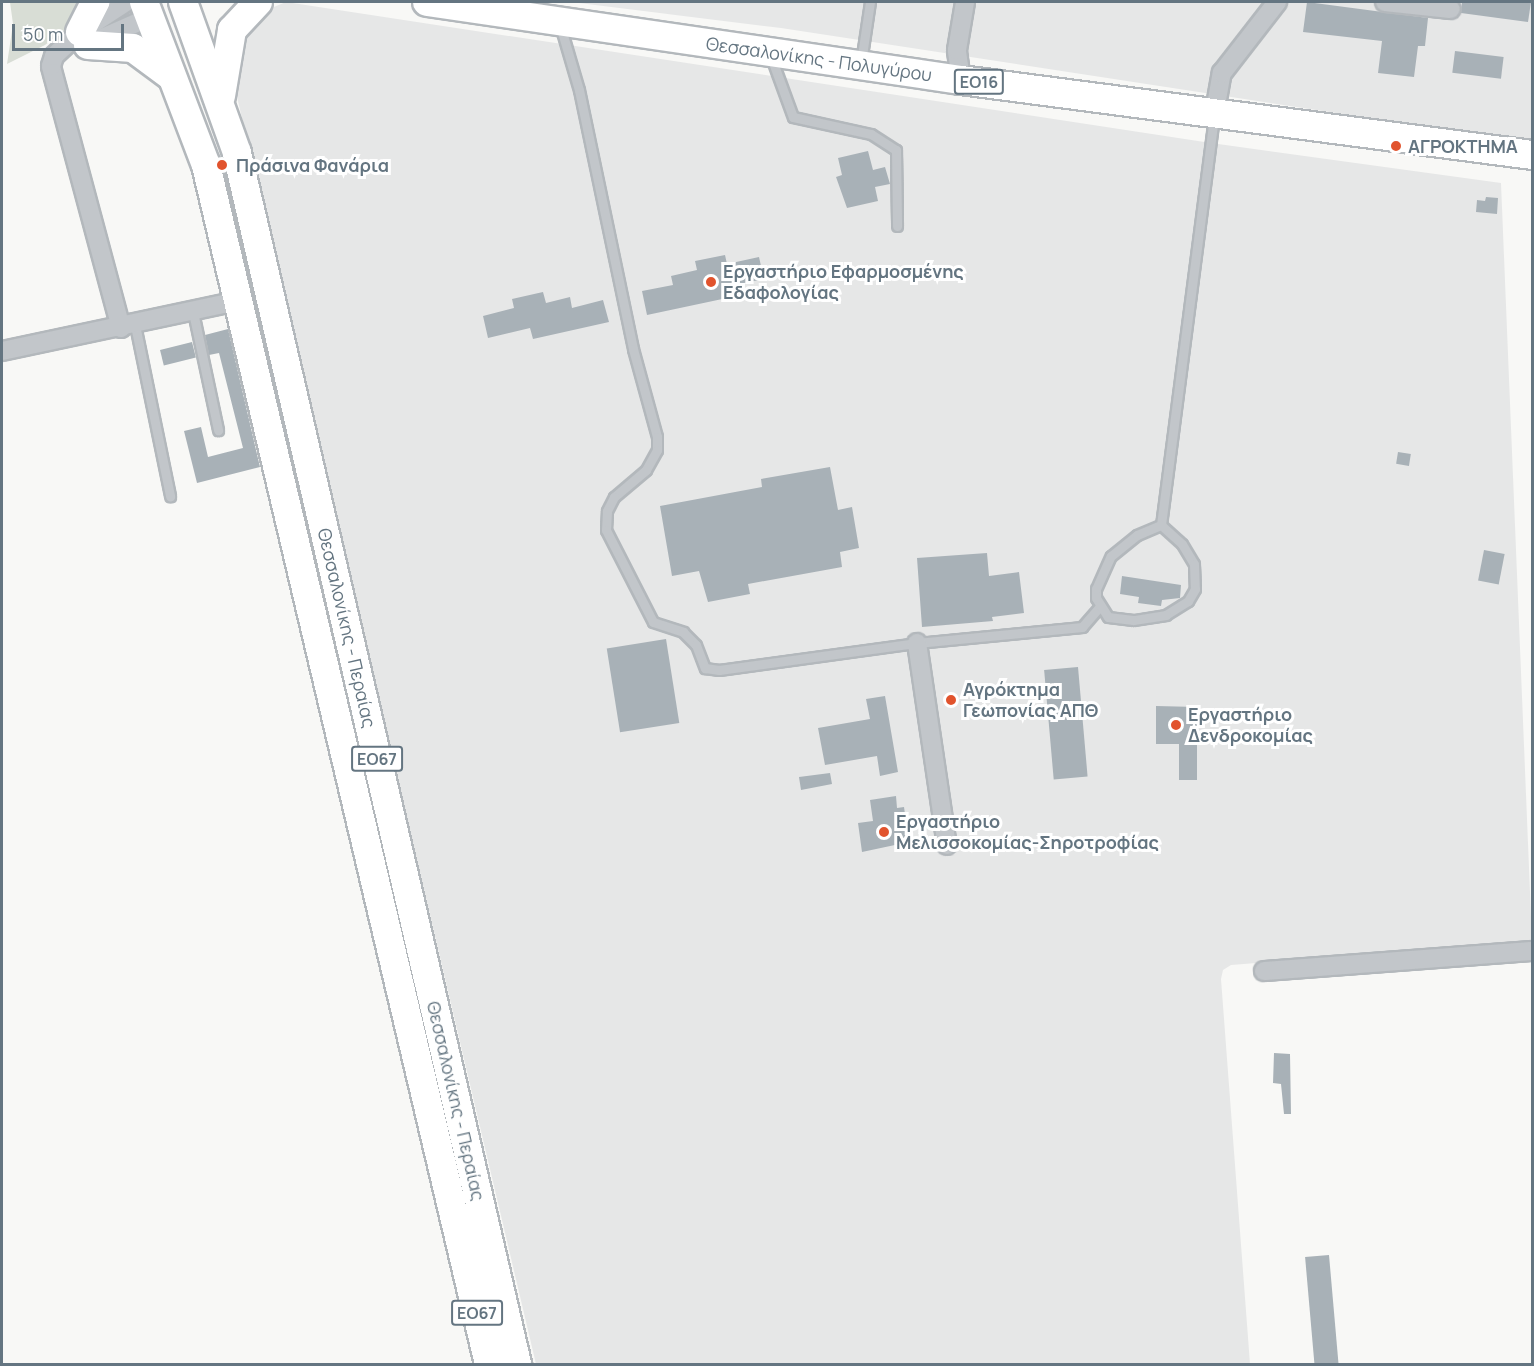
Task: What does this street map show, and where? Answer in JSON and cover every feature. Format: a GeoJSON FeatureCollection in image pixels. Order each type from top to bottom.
{"type":"FeatureCollection","features":[{"type":"Feature","properties":{"kind":"main road"},"geometry":{"type":"LineString","coordinates":[[95,2],[84,38],[133,48],[158,63],[176,82]]}},
{"type":"Feature","properties":{"kind":"main road"},"geometry":{"type":"LineString","coordinates":[[221,104],[232,30],[258,2]]}},
{"type":"Feature","properties":{"kind":"main road","name":"Θεσσαλονίκης - Πολυγύρου"},"geometry":{"type":"LineString","coordinates":[[427,2],[961,80],[1215,111],[1533,155]]}},
{"type":"Feature","properties":{"kind":"main road"},"geometry":{"type":"LineString","coordinates":[[147,9],[188,3]]}},
{"type":"Feature","properties":{"kind":"main road","name":"Θεσσαλονίκης - Περαίας"},"geometry":{"type":"LineString","coordinates":[[188,3],[237,153],[517,1365]]}},
{"type":"Feature","properties":{"kind":"main road","name":"ΕΟ67"},"geometry":{"type":"LineString","coordinates":[[147,9],[176,82]]}},
{"type":"Feature","properties":{"kind":"main road","name":"Θεσσαλονίκης - Περαίας"},"geometry":{"type":"LineString","coordinates":[[176,82],[206,165],[489,1365]]}},
{"type":"Feature","properties":{"kind":"street"},"geometry":{"type":"LineString","coordinates":[[84,38],[126,2]]}},
{"type":"Feature","properties":{"kind":"street"},"geometry":{"type":"LineString","coordinates":[[961,80],[957,50],[965,2]]}},
{"type":"Feature","properties":{"kind":"street"},"geometry":{"type":"LineString","coordinates":[[1215,111],[1222,73],[1277,2]]}},
{"type":"Feature","properties":{"kind":"street"},"geometry":{"type":"LineString","coordinates":[[1385,2],[1423,4],[1451,9]]}},
{"type":"Feature","properties":{"kind":"street"},"geometry":{"type":"LineString","coordinates":[[128,326],[53,75],[54,56],[84,38],[147,9]]}},
{"type":"Feature","properties":{"kind":"street"},"geometry":{"type":"LineString","coordinates":[[2,351],[224,304]]}},
{"type":"Feature","properties":{"kind":"street"},"geometry":{"type":"LineString","coordinates":[[917,644],[947,844]]}},
{"type":"Feature","properties":{"kind":"street"},"geometry":{"type":"LineString","coordinates":[[1264,971],[1533,951]]}},
{"type":"Feature","properties":{"kind":"lane"},"geometry":{"type":"LineString","coordinates":[[861,65],[870,2]]}},
{"type":"Feature","properties":{"kind":"lane"},"geometry":{"type":"LineString","coordinates":[[559,21],[579,90],[633,349],[657,436],[657,450],[646,470],[614,497],[607,511],[606,530],[653,622],[683,632],[696,645],[705,668],[711,670],[917,644],[1082,627],[1100,606]]}},
{"type":"Feature","properties":{"kind":"lane"},"geometry":{"type":"LineString","coordinates":[[769,51],[793,117],[871,134],[896,150],[897,226]]}},
{"type":"Feature","properties":{"kind":"lane"},"geometry":{"type":"LineString","coordinates":[[1161,525],[1215,111]]}},
{"type":"Feature","properties":{"kind":"lane"},"geometry":{"type":"LineString","coordinates":[[193,312],[218,430]]}},
{"type":"Feature","properties":{"kind":"lane"},"geometry":{"type":"LineString","coordinates":[[128,326],[170,496]]}},
{"type":"Feature","properties":{"kind":"lane"},"geometry":{"type":"LineString","coordinates":[[1161,525],[1182,544],[1194,564],[1195,589],[1188,601],[1166,615],[1133,620],[1108,617],[1100,606],[1096,589],[1111,556],[1137,535],[1161,525]]}},
{"type":"Feature","properties":{"kind":"shaded area"},"geometry":{"type":"Polygon","coordinates":[[[10,2],[84,2],[70,26],[45,45],[7,64],[13,24],[10,2]]]}},
{"type":"Feature","properties":{"kind":"shaded area","name":"Αγρόκτημα Γεωπονίας ΑΠΘ"},"geometry":{"type":"Polygon","coordinates":[[[286,2],[1211,143],[1501,183],[1532,941],[1231,965],[1223,970],[1221,979],[1250,1364],[536,1364],[233,80],[241,30],[257,14],[286,2]]]}},
{"type":"Feature","properties":{"kind":"shaded area"},"geometry":{"type":"Polygon","coordinates":[[[571,2],[1532,2],[1532,143],[781,28],[571,2]]]}},
{"type":"Feature","properties":{"kind":"building"},"geometry":{"type":"Polygon","coordinates":[[[1307,2],[1428,18],[1425,46],[1418,46],[1414,77],[1378,73],[1382,41],[1303,32],[1307,2]]]}},
{"type":"Feature","properties":{"kind":"building"},"geometry":{"type":"Polygon","coordinates":[[[1462,2],[1531,2],[1528,22],[1461,13],[1462,2]]]}},
{"type":"Feature","properties":{"kind":"building"},"geometry":{"type":"Polygon","coordinates":[[[1455,51],[1504,57],[1501,79],[1452,73],[1455,51]]]}},
{"type":"Feature","properties":{"kind":"building"},"geometry":{"type":"Polygon","coordinates":[[[868,151],[873,170],[885,167],[890,184],[875,187],[878,201],[847,208],[836,177],[842,175],[838,158],[868,151]]]}},
{"type":"Feature","properties":{"kind":"building"},"geometry":{"type":"Polygon","coordinates":[[[1486,197],[1498,198],[1497,214],[1476,212],[1477,200],[1485,201],[1486,197]]]}},
{"type":"Feature","properties":{"kind":"building","name":"Εργαστήριο Εφαρμοσμένης Εδαφολογίας"},"geometry":{"type":"Polygon","coordinates":[[[725,255],[727,264],[759,257],[764,279],[724,287],[727,298],[647,315],[642,291],[673,285],[671,276],[697,270],[695,261],[725,255]]]}},
{"type":"Feature","properties":{"kind":"building"},"geometry":{"type":"Polygon","coordinates":[[[543,292],[546,303],[570,297],[572,308],[603,300],[609,322],[533,339],[530,328],[488,338],[483,316],[514,308],[512,299],[543,292]]]}},
{"type":"Feature","properties":{"kind":"building"},"geometry":{"type":"Polygon","coordinates":[[[228,329],[260,467],[197,483],[184,431],[201,427],[208,457],[243,448],[219,353],[209,355],[205,335],[228,329]]]}},
{"type":"Feature","properties":{"kind":"building"},"geometry":{"type":"Polygon","coordinates":[[[192,342],[196,358],[164,366],[160,350],[192,342]]]}},
{"type":"Feature","properties":{"kind":"building"},"geometry":{"type":"Polygon","coordinates":[[[1398,452],[1411,454],[1409,466],[1396,464],[1398,452]]]}},
{"type":"Feature","properties":{"kind":"building"},"geometry":{"type":"Polygon","coordinates":[[[830,467],[838,510],[852,507],[859,548],[840,552],[842,567],[748,584],[750,594],[708,602],[699,571],[672,576],[660,506],[762,487],[761,479],[830,467]]]}},
{"type":"Feature","properties":{"kind":"building"},"geometry":{"type":"Polygon","coordinates":[[[1484,550],[1505,554],[1499,584],[1478,580],[1484,550]]]}},
{"type":"Feature","properties":{"kind":"building"},"geometry":{"type":"Polygon","coordinates":[[[987,553],[989,576],[1019,572],[1024,613],[992,617],[993,621],[922,627],[917,558],[987,553]]]}},
{"type":"Feature","properties":{"kind":"building"},"geometry":{"type":"Polygon","coordinates":[[[1122,576],[1181,585],[1180,598],[1162,600],[1161,606],[1138,603],[1139,597],[1120,594],[1122,576]]]}},
{"type":"Feature","properties":{"kind":"building"},"geometry":{"type":"Polygon","coordinates":[[[666,639],[679,723],[620,732],[607,648],[666,639]]]}},
{"type":"Feature","properties":{"kind":"building"},"geometry":{"type":"Polygon","coordinates":[[[1078,667],[1088,777],[1054,780],[1044,670],[1078,667]]]}},
{"type":"Feature","properties":{"kind":"building"},"geometry":{"type":"Polygon","coordinates":[[[885,696],[898,772],[880,776],[877,756],[825,765],[818,728],[870,719],[866,699],[885,696]]]}},
{"type":"Feature","properties":{"kind":"building","name":"Εργαστήριο Δενδροκομίας"},"geometry":{"type":"Polygon","coordinates":[[[1156,706],[1197,707],[1197,780],[1179,780],[1179,744],[1156,744],[1156,706]]]}},
{"type":"Feature","properties":{"kind":"building"},"geometry":{"type":"Polygon","coordinates":[[[830,773],[832,784],[801,790],[799,777],[830,773]]]}},
{"type":"Feature","properties":{"kind":"building","name":"Εργαστήριο Μελισσοκομίας-Σηροτροφίας"},"geometry":{"type":"Polygon","coordinates":[[[896,796],[897,808],[904,807],[909,842],[862,852],[858,823],[873,821],[870,800],[896,796]]]}},
{"type":"Feature","properties":{"kind":"building"},"geometry":{"type":"Polygon","coordinates":[[[1274,1053],[1290,1054],[1291,1114],[1284,1114],[1281,1084],[1273,1083],[1274,1053]]]}},
{"type":"Feature","properties":{"kind":"building"},"geometry":{"type":"Polygon","coordinates":[[[1329,1255],[1339,1364],[1314,1364],[1305,1257],[1329,1255]]]}},
{"type":"Feature","properties":{"kind":"place","name":"ΑΓΡΟΚΤΗΜΑ"},"geometry":{"type":"Point","coordinates":[1396,146]}},
{"type":"Feature","properties":{"kind":"place","name":"Πράσινα Φανάρια"},"geometry":{"type":"Point","coordinates":[222,165]}},
{"type":"Feature","properties":{"kind":"place","name":"Εργαστήριο Εφαρμοσμένης Εδαφολογίας"},"geometry":{"type":"Point","coordinates":[711,282]}},
{"type":"Feature","properties":{"kind":"place","name":"Αγρόκτημα Γεωπονίας ΑΠΘ"},"geometry":{"type":"Point","coordinates":[951,700]}},
{"type":"Feature","properties":{"kind":"place","name":"Εργαστήριο Δενδροκομίας"},"geometry":{"type":"Point","coordinates":[1176,725]}},
{"type":"Feature","properties":{"kind":"place","name":"Εργαστήριο Μελισσοκομίας-Σηροτροφίας"},"geometry":{"type":"Point","coordinates":[884,832]}}]}
